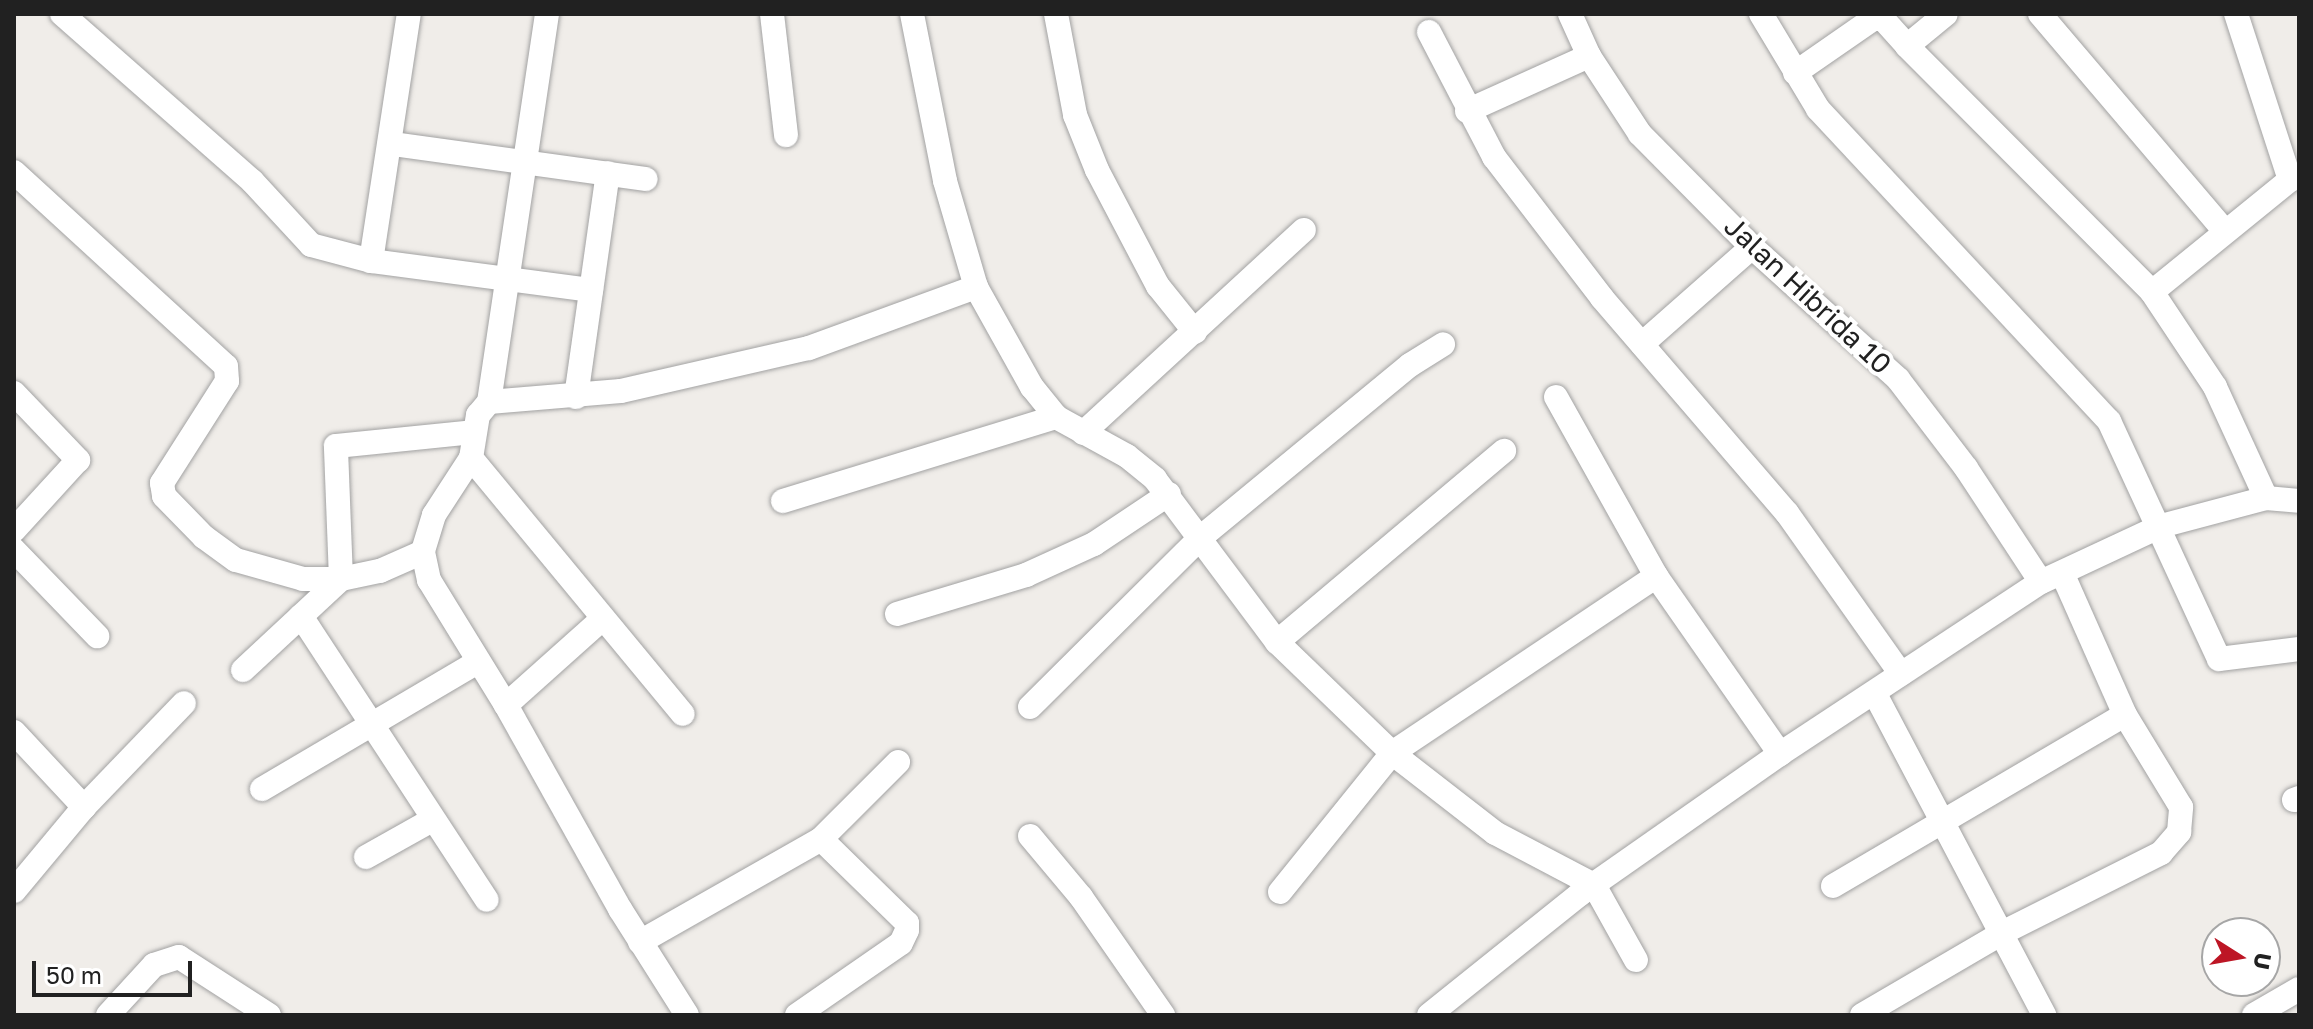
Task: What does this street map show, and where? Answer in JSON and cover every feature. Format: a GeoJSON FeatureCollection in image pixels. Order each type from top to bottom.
{"type":"FeatureCollection","features":[{"type":"Feature","properties":{"kind":"street"},"geometry":{"type":"LineString","coordinates":[[62,14],[252,181],[311,245],[371,261],[503,282],[591,290]]}},
{"type":"Feature","properties":{"kind":"street"},"geometry":{"type":"LineString","coordinates":[[371,261],[393,144],[409,14]]}},
{"type":"Feature","properties":{"kind":"street"},"geometry":{"type":"LineString","coordinates":[[547,14],[503,282],[489,402],[473,432],[471,458],[434,515],[423,552],[429,580],[506,705],[640,942],[687,1015]]}},
{"type":"Feature","properties":{"kind":"street"},"geometry":{"type":"LineString","coordinates":[[772,14],[786,135]]}},
{"type":"Feature","properties":{"kind":"street"},"geometry":{"type":"LineString","coordinates":[[912,14],[945,181],[976,287],[1032,387],[1056,417],[1127,456],[1169,494],[1277,642],[1392,753],[1495,833],[1594,885],[1636,960]]}},
{"type":"Feature","properties":{"kind":"street"},"geometry":{"type":"LineString","coordinates":[[1056,14],[1075,115],[1097,170],[1158,286],[1195,332]]}},
{"type":"Feature","properties":{"kind":"street","name":"Jalan Hibrida 10"},"geometry":{"type":"LineString","coordinates":[[1570,14],[1589,56],[1640,134],[1752,247],[1898,379],[2051,577],[2125,715],[2181,807],[2179,832],[2149,860],[2004,932],[1862,1015]]}},
{"type":"Feature","properties":{"kind":"street"},"geometry":{"type":"LineString","coordinates":[[1761,14],[1818,109],[2109,421],[2161,526],[2219,659],[2299,649]]}},
{"type":"Feature","properties":{"kind":"street"},"geometry":{"type":"LineString","coordinates":[[1907,46],[1946,14]]}},
{"type":"Feature","properties":{"kind":"street"},"geometry":{"type":"LineString","coordinates":[[2040,14],[2225,231]]}},
{"type":"Feature","properties":{"kind":"street"},"geometry":{"type":"LineString","coordinates":[[2152,292],[2290,180],[2236,14]]}},
{"type":"Feature","properties":{"kind":"street"},"geometry":{"type":"LineString","coordinates":[[1795,73],[1878,18],[2152,292],[2215,387],[2266,498]]}},
{"type":"Feature","properties":{"kind":"street"},"geometry":{"type":"LineString","coordinates":[[1429,32],[1467,111],[1494,157],[1642,344],[1787,513],[1901,674]]}},
{"type":"Feature","properties":{"kind":"street"},"geometry":{"type":"LineString","coordinates":[[1467,111],[1589,56]]}},
{"type":"Feature","properties":{"kind":"street"},"geometry":{"type":"LineString","coordinates":[[393,144],[646,179]]}},
{"type":"Feature","properties":{"kind":"street"},"geometry":{"type":"LineString","coordinates":[[14,172],[226,366],[227,381],[164,476],[164,496],[204,537],[236,560],[303,579],[341,579],[380,571],[423,552]]}},
{"type":"Feature","properties":{"kind":"street"},"geometry":{"type":"LineString","coordinates":[[576,397],[608,173]]}},
{"type":"Feature","properties":{"kind":"street"},"geometry":{"type":"LineString","coordinates":[[1083,433],[1304,230]]}},
{"type":"Feature","properties":{"kind":"street"},"geometry":{"type":"LineString","coordinates":[[1642,344],[1752,247]]}},
{"type":"Feature","properties":{"kind":"street"},"geometry":{"type":"LineString","coordinates":[[489,402],[576,397],[809,348],[976,287]]}},
{"type":"Feature","properties":{"kind":"street"},"geometry":{"type":"LineString","coordinates":[[1030,707],[1200,538],[1410,365],[1443,344]]}},
{"type":"Feature","properties":{"kind":"street"},"geometry":{"type":"LineString","coordinates":[[14,393],[78,460],[14,530]]}},
{"type":"Feature","properties":{"kind":"street"},"geometry":{"type":"LineString","coordinates":[[1556,397],[1656,576],[1780,754]]}},
{"type":"Feature","properties":{"kind":"street"},"geometry":{"type":"LineString","coordinates":[[783,501],[1056,417]]}},
{"type":"Feature","properties":{"kind":"street"},"geometry":{"type":"LineString","coordinates":[[243,670],[341,579],[336,446],[473,432]]}},
{"type":"Feature","properties":{"kind":"street"},"geometry":{"type":"LineString","coordinates":[[1277,642],[1504,451]]}},
{"type":"Feature","properties":{"kind":"street"},"geometry":{"type":"LineString","coordinates":[[471,458],[601,620],[683,714]]}},
{"type":"Feature","properties":{"kind":"street"},"geometry":{"type":"LineString","coordinates":[[897,614],[1053,563],[1094,544],[1169,494]]}},
{"type":"Feature","properties":{"kind":"street"},"geometry":{"type":"LineString","coordinates":[[1438,1013],[1594,885],[1780,754],[2051,577],[2161,526],[2266,498],[2299,501]]}},
{"type":"Feature","properties":{"kind":"street"},"geometry":{"type":"LineString","coordinates":[[14,550],[97,636]]}},
{"type":"Feature","properties":{"kind":"street"},"geometry":{"type":"LineString","coordinates":[[1280,892],[1392,753],[1656,576]]}},
{"type":"Feature","properties":{"kind":"street"},"geometry":{"type":"LineString","coordinates":[[301,616],[372,720],[432,820],[487,900]]}},
{"type":"Feature","properties":{"kind":"street"},"geometry":{"type":"LineString","coordinates":[[506,705],[601,620]]}},
{"type":"Feature","properties":{"kind":"street"},"geometry":{"type":"LineString","coordinates":[[262,789],[372,720],[478,662]]}},
{"type":"Feature","properties":{"kind":"street"},"geometry":{"type":"LineString","coordinates":[[1875,694],[2004,932],[2044,1015]]}},
{"type":"Feature","properties":{"kind":"street"},"geometry":{"type":"LineString","coordinates":[[14,891],[72,794],[184,703]]}},
{"type":"Feature","properties":{"kind":"street"},"geometry":{"type":"LineString","coordinates":[[1833,886],[2125,715]]}},
{"type":"Feature","properties":{"kind":"street"},"geometry":{"type":"LineString","coordinates":[[14,732],[72,794]]}},
{"type":"Feature","properties":{"kind":"street"},"geometry":{"type":"LineString","coordinates":[[640,942],[821,839],[898,762]]}},
{"type":"Feature","properties":{"kind":"street"},"geometry":{"type":"LineString","coordinates":[[366,857],[432,820]]}},
{"type":"Feature","properties":{"kind":"street"},"geometry":{"type":"LineString","coordinates":[[1030,836],[1081,897],[1161,1014]]}},
{"type":"Feature","properties":{"kind":"street"},"geometry":{"type":"LineString","coordinates":[[797,1015],[901,943],[907,930],[907,923],[821,839]]}},
{"type":"Feature","properties":{"kind":"street"},"geometry":{"type":"LineString","coordinates":[[108,1015],[154,965],[179,957],[269,1015]]}},
{"type":"Feature","properties":{"kind":"street"},"geometry":{"type":"LineString","coordinates":[[2254,1015],[2268,1002],[2299,989]]}}]}
